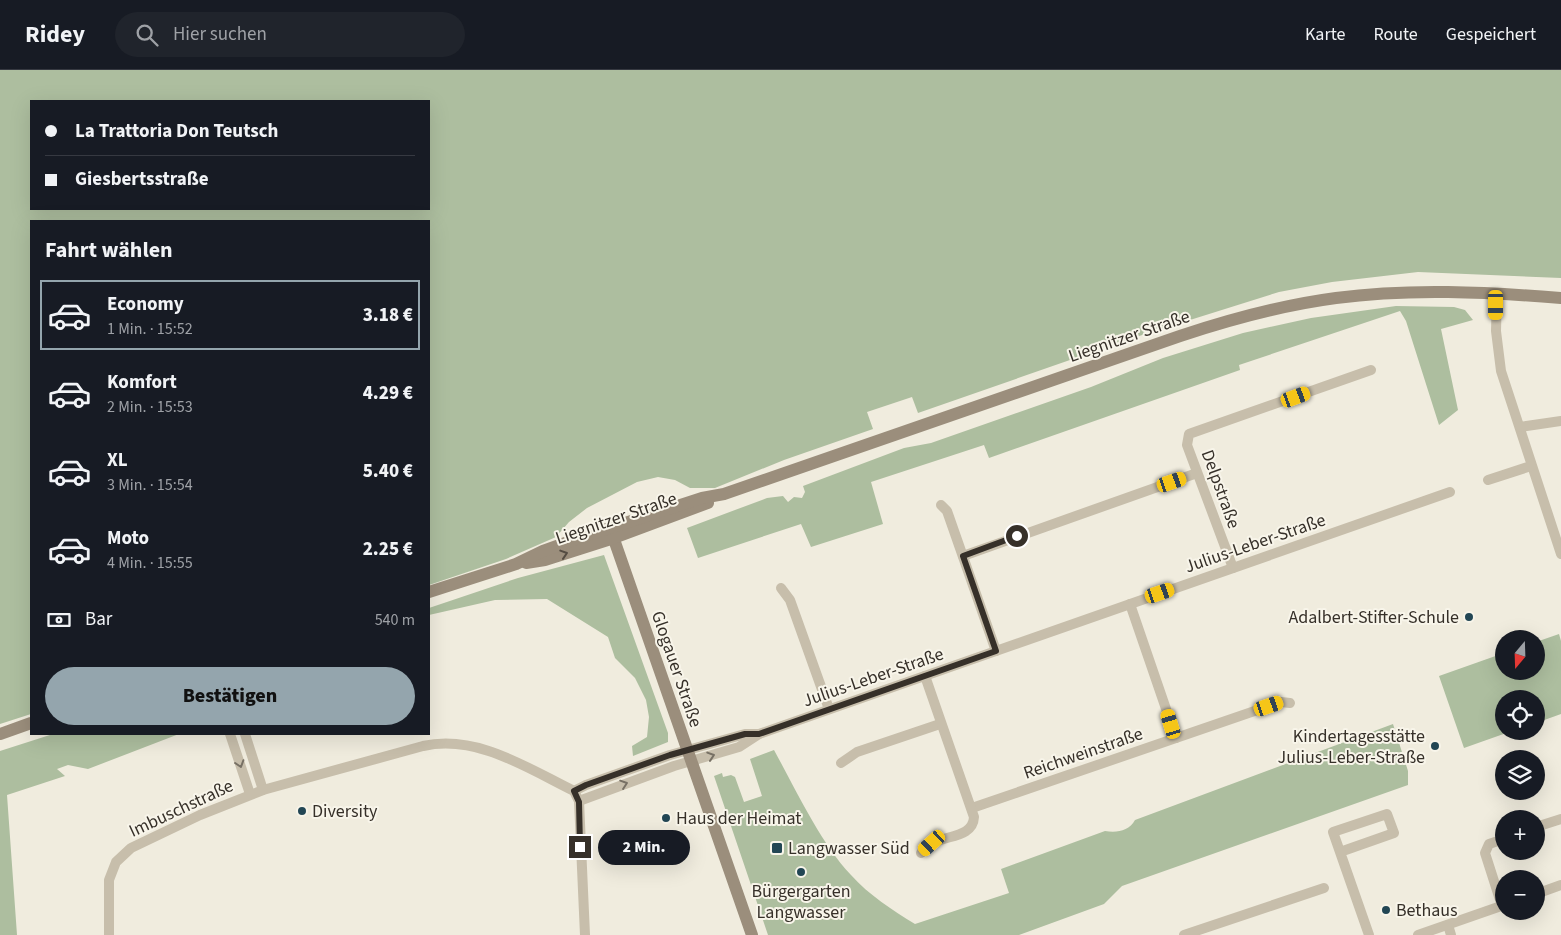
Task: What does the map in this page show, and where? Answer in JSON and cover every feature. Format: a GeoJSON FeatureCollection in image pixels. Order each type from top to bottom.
{"type":"FeatureCollection","features":[{"type":"Feature","properties":{"kind":"main road","name":"Liegnitzer Straße"},"geometry":{"type":"LineString","coordinates":[[430,592],[516,564],[545,560],[612,533],[697,509],[724,494],[1180,336],[1252,314],[1301,304],[1357,296],[1410,292],[1561,298]]}},
{"type":"Feature","properties":{"kind":"main road","name":"Glogauer Straße"},"geometry":{"type":"LineString","coordinates":[[612,533],[688,757],[752,935]]}},
{"type":"Feature","properties":{"kind":"main road"},"geometry":{"type":"LineString","coordinates":[[0,734],[30,723]]}},
{"type":"Feature","properties":{"kind":"street"},"geometry":{"type":"LineString","coordinates":[[1496,294],[1496,331],[1501,371],[1561,554]]}},
{"type":"Feature","properties":{"kind":"street","name":"Delpstraße"},"geometry":{"type":"LineString","coordinates":[[1233,568],[1187,445],[1189,434],[1371,370]]}},
{"type":"Feature","properties":{"kind":"street"},"geometry":{"type":"LineString","coordinates":[[1520,427],[1561,421]]}},
{"type":"Feature","properties":{"kind":"street"},"geometry":{"type":"LineString","coordinates":[[1488,480],[1531,466]]}},
{"type":"Feature","properties":{"kind":"street"},"geometry":{"type":"LineString","coordinates":[[963,556],[1197,473]]}},
{"type":"Feature","properties":{"kind":"street","name":"Julius-Leber-Straße"},"geometry":{"type":"LineString","coordinates":[[688,757],[739,747],[759,734],[1450,492]]}},
{"type":"Feature","properties":{"kind":"street"},"geometry":{"type":"LineString","coordinates":[[941,506],[946,511],[996,651]]}},
{"type":"Feature","properties":{"kind":"street"},"geometry":{"type":"LineString","coordinates":[[781,588],[790,600],[829,709]]}},
{"type":"Feature","properties":{"kind":"street"},"geometry":{"type":"LineString","coordinates":[[1130,604],[1176,738]]}},
{"type":"Feature","properties":{"kind":"street"},"geometry":{"type":"LineString","coordinates":[[921,853],[932,843],[969,830],[973,825],[972,808],[940,724],[925,676]]}},
{"type":"Feature","properties":{"kind":"street","name":"Reichweinstraße"},"geometry":{"type":"LineString","coordinates":[[972,808],[1281,702],[1290,703]]}},
{"type":"Feature","properties":{"kind":"street"},"geometry":{"type":"LineString","coordinates":[[841,763],[857,752],[940,724]]}},
{"type":"Feature","properties":{"kind":"street","name":"Imbuschstraße"},"geometry":{"type":"LineString","coordinates":[[230,735],[250,794]]}},
{"type":"Feature","properties":{"kind":"street"},"geometry":{"type":"LineString","coordinates":[[245,735],[263,790]]}},
{"type":"Feature","properties":{"kind":"street","name":"Imbuschstraße"},"geometry":{"type":"LineString","coordinates":[[110,935],[109,880],[116,862],[122,854],[156,834],[250,794],[423,746],[444,743],[466,745],[487,750],[574,791]]}},
{"type":"Feature","properties":{"kind":"street"},"geometry":{"type":"LineString","coordinates":[[585,935],[579,802],[574,791],[586,785],[688,757]]}},
{"type":"Feature","properties":{"kind":"street"},"geometry":{"type":"LineString","coordinates":[[579,802],[688,757]]}},
{"type":"Feature","properties":{"kind":"street"},"geometry":{"type":"LineString","coordinates":[[1340,852],[1394,833],[1387,814],[1334,832],[1340,852],[1369,935]]}},
{"type":"Feature","properties":{"kind":"street"},"geometry":{"type":"LineString","coordinates":[[1545,824],[1561,819]]}},
{"type":"Feature","properties":{"kind":"street"},"geometry":{"type":"LineString","coordinates":[[1495,842],[1489,844],[1485,853],[1495,882]]}},
{"type":"Feature","properties":{"kind":"street"},"geometry":{"type":"LineString","coordinates":[[1545,891],[1561,885]]}},
{"type":"Feature","properties":{"kind":"street"},"geometry":{"type":"LineString","coordinates":[[1184,935],[1324,888]]}},
{"type":"Feature","properties":{"kind":"street"},"geometry":{"type":"LineString","coordinates":[[1418,935],[1495,908]]}},
{"type":"Feature","properties":{"kind":"street"},"geometry":{"type":"LineString","coordinates":[[1448,925],[1451,935]]}},
{"type":"Feature","properties":{"kind":"green space"},"geometry":{"type":"Polygon","coordinates":[[[0,70],[1561,70],[1561,278],[1418,272],[1332,282],[1279,292],[1139,336],[918,413],[912,397],[867,412],[873,429],[784,460],[715,488],[690,488],[675,480],[658,477],[637,482],[587,508],[569,522],[556,537],[506,559],[430,585],[430,220],[30,220],[30,714],[0,724],[0,70]]]}},
{"type":"Feature","properties":{"kind":"green space"},"geometry":{"type":"Polygon","coordinates":[[[1396,306],[1454,307],[1465,310],[1473,320],[1441,329],[1458,410],[1439,425],[1406,321],[1400,311],[1239,365],[1240,370],[989,458],[984,445],[871,482],[883,524],[811,547],[801,524],[698,558],[687,528],[767,498],[783,496],[788,502],[794,497],[802,498],[805,492],[803,486],[904,448],[931,443],[1091,387],[1163,358],[1243,333],[1311,318],[1396,306]]]}},
{"type":"Feature","properties":{"kind":"green space"},"geometry":{"type":"Polygon","coordinates":[[[604,555],[668,733],[668,742],[633,756],[632,746],[647,737],[649,717],[646,700],[635,678],[615,658],[608,637],[547,599],[495,600],[430,615],[430,608],[518,578],[604,555]]]}},
{"type":"Feature","properties":{"kind":"green space"},"geometry":{"type":"Polygon","coordinates":[[[1559,634],[1561,641],[1561,714],[1545,720],[1545,690],[1495,690],[1495,737],[1464,748],[1439,676],[1495,656],[1495,680],[1545,680],[1545,639],[1559,634]]]}},
{"type":"Feature","properties":{"kind":"green space"},"geometry":{"type":"Polygon","coordinates":[[[1393,724],[1408,771],[1408,785],[1122,886],[1104,904],[1019,935],[768,935],[714,776],[722,773],[723,777],[731,775],[735,777],[744,802],[762,796],[750,759],[774,750],[809,815],[840,862],[873,896],[915,924],[1009,893],[1001,869],[1105,831],[1114,832],[1126,829],[1135,820],[1393,724]]]}},
{"type":"Feature","properties":{"kind":"green space"},"geometry":{"type":"Polygon","coordinates":[[[50,735],[176,735],[88,769],[68,765],[57,769],[65,776],[7,795],[17,935],[0,935],[0,751],[50,735]]]}},
{"type":"Feature","properties":{"kind":"place","name":"Adalbert-Stifter-Schule"},"geometry":{"type":"Point","coordinates":[1469,617]}},
{"type":"Feature","properties":{"kind":"place","name":"Kindertagesstätte Julius-Leber-Straße"},"geometry":{"type":"Point","coordinates":[1435,746]}},
{"type":"Feature","properties":{"kind":"place","name":"Diversity"},"geometry":{"type":"Point","coordinates":[302,811]}},
{"type":"Feature","properties":{"kind":"place","name":"Haus der Heimat"},"geometry":{"type":"Point","coordinates":[666,818]}},
{"type":"Feature","properties":{"kind":"place","name":"Langwasser Süd"},"geometry":{"type":"Point","coordinates":[777,848]}},
{"type":"Feature","properties":{"kind":"place","name":"Bürgergarten Langwasser"},"geometry":{"type":"Point","coordinates":[801,872]}},
{"type":"Feature","properties":{"kind":"place","name":"Bethaus"},"geometry":{"type":"Point","coordinates":[1386,910]}},
{"type":"Feature","properties":{"kind":"route"},"geometry":{"type":"LineString","coordinates":[[580,847],[579,802],[574,791],[586,785],[670,755],[745,734],[759,734],[996,651],[963,556],[1017,536]]}}]}
